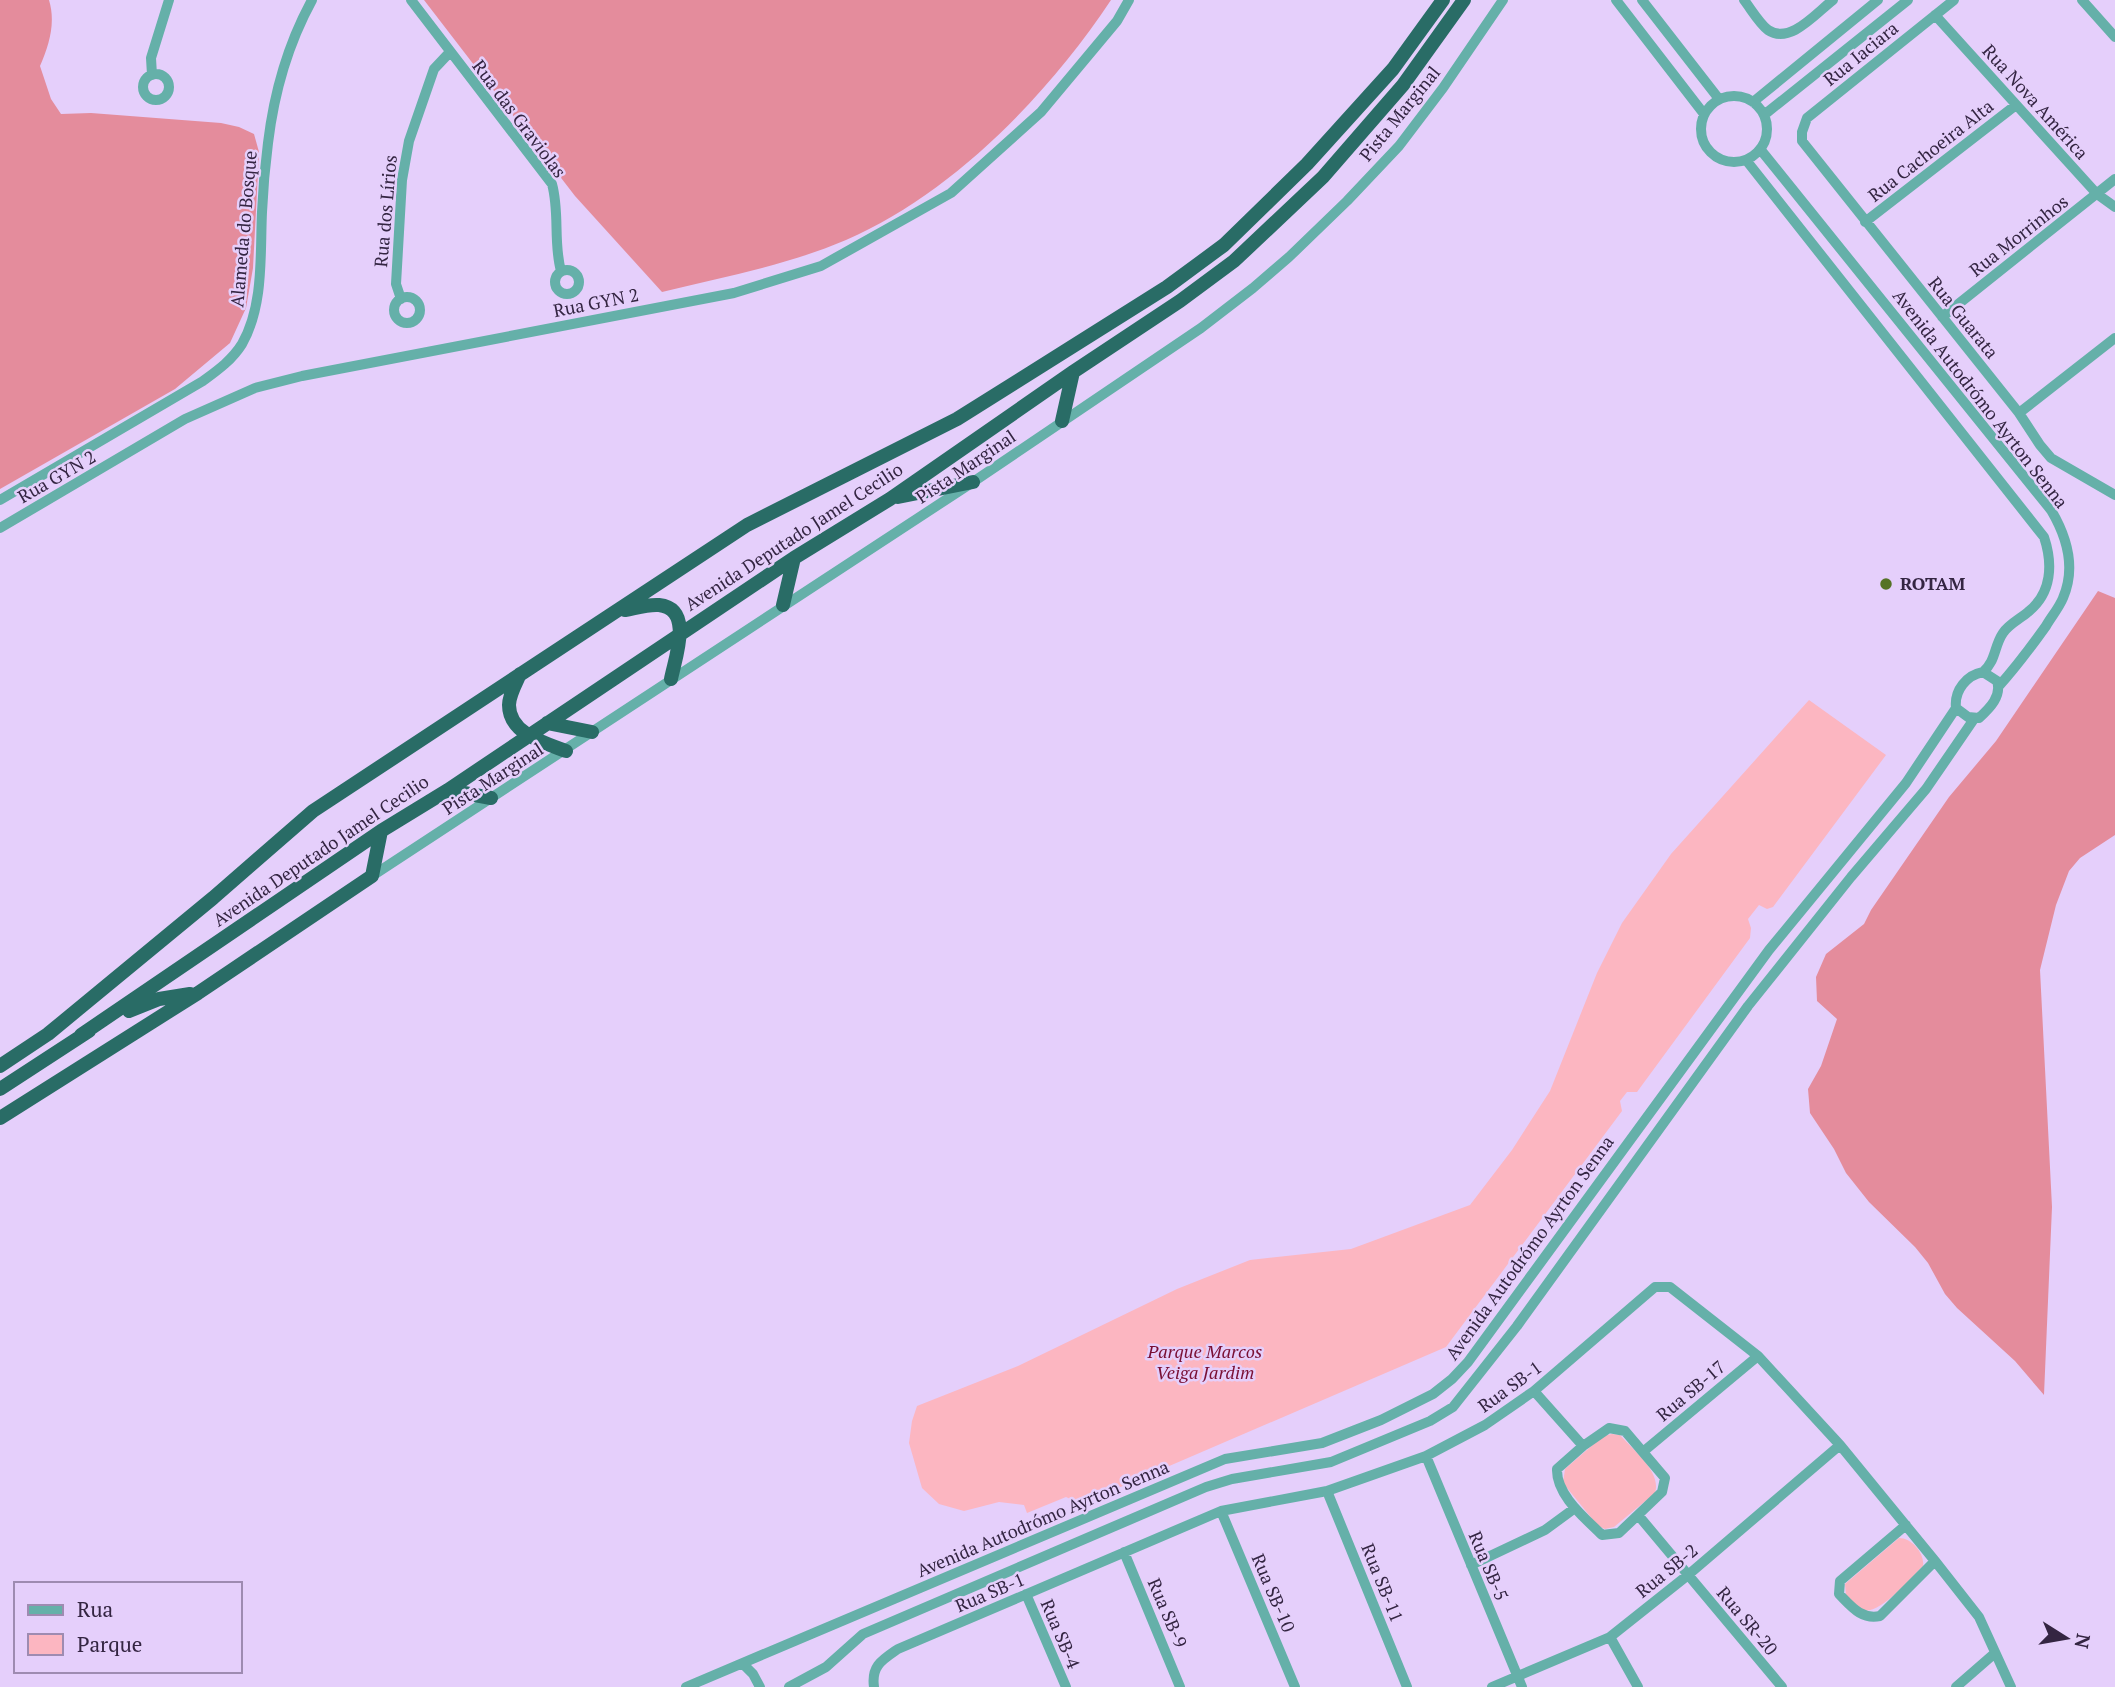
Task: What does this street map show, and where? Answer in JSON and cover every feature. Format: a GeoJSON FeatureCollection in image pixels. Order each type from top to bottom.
{"type":"FeatureCollection","features":[{"type":"Feature","properties":{"kind":"highway","name":"Avenida Deputado Jamel Cecilio"},"geometry":{"type":"LineString","coordinates":[[0,1066],[58,1026],[313,811],[747,525],[957,419],[1167,287],[1224,245],[1307,164],[1392,69],[1443,0]]}},
{"type":"Feature","properties":{"kind":"highway","name":"Avenida Deputado Jamel Cecilio"},"geometry":{"type":"LineString","coordinates":[[81,1035],[381,831],[448,790],[794,558],[890,499],[1180,301],[1234,261],[1323,177],[1404,85],[1464,0]]}},
{"type":"Feature","properties":{"kind":"highway"},"geometry":{"type":"LineString","coordinates":[[1062,422],[1073,372]]}},
{"type":"Feature","properties":{"kind":"highway"},"geometry":{"type":"LineString","coordinates":[[890,499],[973,482]]}},
{"type":"Feature","properties":{"kind":"highway"},"geometry":{"type":"LineString","coordinates":[[783,605],[794,558]]}},
{"type":"Feature","properties":{"kind":"highway"},"geometry":{"type":"LineString","coordinates":[[617,611],[662,606],[678,617],[681,634],[671,679]]}},
{"type":"Feature","properties":{"kind":"highway"},"geometry":{"type":"LineString","coordinates":[[520,674],[509,707],[517,725],[528,736],[566,751]]}},
{"type":"Feature","properties":{"kind":"highway"},"geometry":{"type":"LineString","coordinates":[[547,723],[592,732]]}},
{"type":"Feature","properties":{"kind":"highway"},"geometry":{"type":"LineString","coordinates":[[448,790],[491,798]]}},
{"type":"Feature","properties":{"kind":"highway"},"geometry":{"type":"LineString","coordinates":[[0,1118],[198,993],[372,876],[381,831]]}},
{"type":"Feature","properties":{"kind":"highway"},"geometry":{"type":"LineString","coordinates":[[0,1088],[81,1035],[142,1004],[198,993]]}},
{"type":"Feature","properties":{"kind":"street"},"geometry":{"type":"LineString","coordinates":[[152,75],[151,58],[169,0]]}},
{"type":"Feature","properties":{"kind":"street","name":"Alameda do Bosque"},"geometry":{"type":"LineString","coordinates":[[0,500],[203,381],[227,363],[242,344],[254,312],[260,276],[267,154],[278,83],[300,20],[312,0]]}},
{"type":"Feature","properties":{"kind":"street","name":"Rua das Graviolas"},"geometry":{"type":"LineString","coordinates":[[411,0],[552,184],[558,204],[556,253],[561,271]]}},
{"type":"Feature","properties":{"kind":"street","name":"Rua GYN 2"},"geometry":{"type":"LineString","coordinates":[[0,528],[185,419],[256,388],[302,376],[734,293],[821,265],[951,193],[1041,112],[1117,20],[1129,0]]}},
{"type":"Feature","properties":{"kind":"street","name":"Pista Marginal"},"geometry":{"type":"LineString","coordinates":[[372,876],[973,482],[1201,328],[1289,257],[1399,146],[1443,88],[1503,0]]}},
{"type":"Feature","properties":{"kind":"street"},"geometry":{"type":"LineString","coordinates":[[1616,0],[1704,114]]}},
{"type":"Feature","properties":{"kind":"street"},"geometry":{"type":"LineString","coordinates":[[1642,0],[1719,99]]}},
{"type":"Feature","properties":{"kind":"street"},"geometry":{"type":"LineString","coordinates":[[1744,0],[1766,29],[1778,35],[1791,33],[1833,0]]}},
{"type":"Feature","properties":{"kind":"street"},"geometry":{"type":"LineString","coordinates":[[1753,102],[1879,0],[1891,14]]}},
{"type":"Feature","properties":{"kind":"street"},"geometry":{"type":"LineString","coordinates":[[1764,115],[1908,0]]}},
{"type":"Feature","properties":{"kind":"street","name":"Rua Iaciara"},"geometry":{"type":"LineString","coordinates":[[1802,141],[1801,132],[1807,118],[1954,0]]}},
{"type":"Feature","properties":{"kind":"street"},"geometry":{"type":"LineString","coordinates":[[2082,0],[2115,37]]}},
{"type":"Feature","properties":{"kind":"street","name":"Rua Nova América"},"geometry":{"type":"LineString","coordinates":[[1935,15],[2097,194],[2115,207]]}},
{"type":"Feature","properties":{"kind":"street","name":"Rua dos Lírios"},"geometry":{"type":"LineString","coordinates":[[401,299],[396,284],[402,180],[409,141],[434,69],[450,52]]}},
{"type":"Feature","properties":{"kind":"street"},"geometry":{"type":"LineString","coordinates":[[1736,96],[1753,102],[1764,115],[1766,133],[1760,149],[1746,160],[1724,161],[1714,156],[1701,137],[1704,114],[1710,105],[1719,99],[1736,96]]}},
{"type":"Feature","properties":{"kind":"street","name":"Rua Cachoeira Alta"},"geometry":{"type":"LineString","coordinates":[[1866,222],[2016,105]]}},
{"type":"Feature","properties":{"kind":"street","name":"Rua Guarata"},"geometry":{"type":"LineString","coordinates":[[1802,141],[2019,413],[2051,458],[2115,495]]}},
{"type":"Feature","properties":{"kind":"street","name":"Avenida Autodrómo Ayrton Senna"},"geometry":{"type":"LineString","coordinates":[[789,1687],[826,1667],[863,1634],[1206,1487],[1231,1479],[1331,1462],[1430,1420],[1453,1407],[1594,1219],[1748,1006],[1851,877],[1926,789],[1974,719],[1984,714],[1994,702],[1999,686],[2028,653],[2063,599],[2069,578],[2069,552],[2063,530],[2051,510],[1760,149]]}},
{"type":"Feature","properties":{"kind":"street","name":"Avenida Autodrómo Ayrton Senna"},"geometry":{"type":"LineString","coordinates":[[688,1686],[1225,1459],[1322,1443],[1416,1404],[1452,1380],[1468,1362],[1579,1206],[1789,922],[1906,783],[1956,708],[1957,696],[1963,684],[1973,674],[1983,672],[1991,666],[2000,637],[2007,627],[2031,611],[2043,594],[2050,572],[2049,553],[2044,537],[1746,160]]}},
{"type":"Feature","properties":{"kind":"street","name":"Rua Morrinhos"},"geometry":{"type":"LineString","coordinates":[[1942,317],[2115,179]]}},
{"type":"Feature","properties":{"kind":"street"},"geometry":{"type":"LineString","coordinates":[[2019,413],[2111,349],[2115,338]]}},
{"type":"Feature","properties":{"kind":"street"},"geometry":{"type":"LineString","coordinates":[[1983,672],[1993,677],[1999,686]]}},
{"type":"Feature","properties":{"kind":"street"},"geometry":{"type":"LineString","coordinates":[[1956,708],[1974,719]]}},
{"type":"Feature","properties":{"kind":"street"},"geometry":{"type":"LineString","coordinates":[[1579,1206],[1594,1219]]}},
{"type":"Feature","properties":{"kind":"street","name":"Rua SB-1"},"geometry":{"type":"LineString","coordinates":[[874,1687],[872,1675],[881,1661],[898,1649],[1221,1511],[1327,1491],[1426,1456],[1485,1425],[1534,1391],[1655,1287],[1670,1287],[1758,1356],[1840,1445],[1936,1560],[1979,1617],[2011,1687]]}},
{"type":"Feature","properties":{"kind":"street","name":"Rua SB-17"},"geometry":{"type":"LineString","coordinates":[[1644,1451],[1758,1356]]}},
{"type":"Feature","properties":{"kind":"street"},"geometry":{"type":"LineString","coordinates":[[1534,1391],[1583,1446]]}},
{"type":"Feature","properties":{"kind":"street"},"geometry":{"type":"LineString","coordinates":[[1609,1428],[1625,1431],[1644,1451],[1665,1478],[1661,1492],[1619,1532],[1602,1535],[1575,1508],[1557,1480],[1557,1469],[1609,1428]]}},
{"type":"Feature","properties":{"kind":"street","name":"Rua SB-2"},"geometry":{"type":"LineString","coordinates":[[1492,1687],[1610,1637],[1688,1575],[1840,1445]]}},
{"type":"Feature","properties":{"kind":"street","name":"Rua SB-5"},"geometry":{"type":"LineString","coordinates":[[1426,1456],[1522,1687]]}},
{"type":"Feature","properties":{"kind":"street","name":"Rua SB-11"},"geometry":{"type":"LineString","coordinates":[[1327,1491],[1407,1687]]}},
{"type":"Feature","properties":{"kind":"street"},"geometry":{"type":"LineString","coordinates":[[1471,1565],[1545,1530],[1575,1508]]}},
{"type":"Feature","properties":{"kind":"street","name":"Rua SB-10"},"geometry":{"type":"LineString","coordinates":[[1221,1511],[1295,1687]]}},
{"type":"Feature","properties":{"kind":"street","name":"Rua SR-20"},"geometry":{"type":"LineString","coordinates":[[1638,1514],[1782,1687]]}},
{"type":"Feature","properties":{"kind":"street"},"geometry":{"type":"LineString","coordinates":[[1906,1525],[1840,1581],[1839,1594],[1859,1615],[1880,1616],[1936,1560]]}},
{"type":"Feature","properties":{"kind":"street","name":"Rua SB-9"},"geometry":{"type":"LineString","coordinates":[[1124,1552],[1180,1687]]}},
{"type":"Feature","properties":{"kind":"street","name":"Rua SB-4"},"geometry":{"type":"LineString","coordinates":[[1026,1594],[1066,1687]]}},
{"type":"Feature","properties":{"kind":"street"},"geometry":{"type":"LineString","coordinates":[[1610,1637],[1638,1687]]}},
{"type":"Feature","properties":{"kind":"street"},"geometry":{"type":"LineString","coordinates":[[1956,1687],[1995,1653]]}},
{"type":"Feature","properties":{"kind":"street"},"geometry":{"type":"LineString","coordinates":[[743,1664],[760,1687]]}},
{"type":"Feature","properties":{"kind":"green space","name":"Parque Marcos Veiga Jardim"},"geometry":{"type":"Polygon","coordinates":[[[1809,700],[1886,755],[1773,907],[1767,909],[1759,905],[1748,919],[1750,938],[1637,1092],[1627,1092],[1620,1101],[1622,1111],[1446,1347],[1081,1504],[1066,1497],[1027,1513],[1024,1505],[999,1502],[964,1511],[939,1504],[922,1488],[909,1443],[917,1406],[1018,1366],[1177,1289],[1250,1260],[1351,1249],[1470,1205],[1512,1150],[1550,1091],[1597,973],[1622,923],[1671,854],[1809,700]]]}},
{"type":"Feature","properties":{"kind":"green space"},"geometry":{"type":"Polygon","coordinates":[[[1620,1435],[1645,1462],[1656,1485],[1655,1493],[1614,1527],[1605,1529],[1598,1526],[1563,1483],[1565,1469],[1603,1436],[1620,1435]]]}},
{"type":"Feature","properties":{"kind":"green space"},"geometry":{"type":"Polygon","coordinates":[[[1899,1538],[1909,1541],[1917,1548],[1923,1566],[1886,1602],[1869,1610],[1860,1609],[1846,1595],[1845,1584],[1899,1538]]]}},
{"type":"Feature","properties":{"kind":"shaded area"},"geometry":{"type":"Polygon","coordinates":[[[0,0],[49,0],[52,17],[50,34],[40,66],[51,99],[61,114],[91,113],[221,123],[254,134],[259,152],[253,268],[246,308],[230,343],[175,389],[0,489],[0,0]]]}},
{"type":"Feature","properties":{"kind":"shaded area"},"geometry":{"type":"Polygon","coordinates":[[[424,0],[1111,0],[1086,36],[1027,106],[960,169],[923,196],[885,220],[824,249],[755,270],[662,292],[575,196],[424,0]]]}},
{"type":"Feature","properties":{"kind":"shaded area"},"geometry":{"type":"Polygon","coordinates":[[[2098,591],[2115,598],[2115,835],[2080,858],[2069,871],[2056,905],[2040,970],[2052,1207],[2044,1395],[2015,1361],[1957,1308],[1915,1247],[1869,1202],[1846,1173],[1810,1113],[1808,1089],[1821,1066],[1837,1019],[1817,1001],[1816,977],[1826,954],[1864,924],[1949,797],[1996,741],[2098,591]]]}},
{"type":"Feature","properties":{"kind":"place","name":"ROTAM"},"geometry":{"type":"Point","coordinates":[1886,584]}}]}
